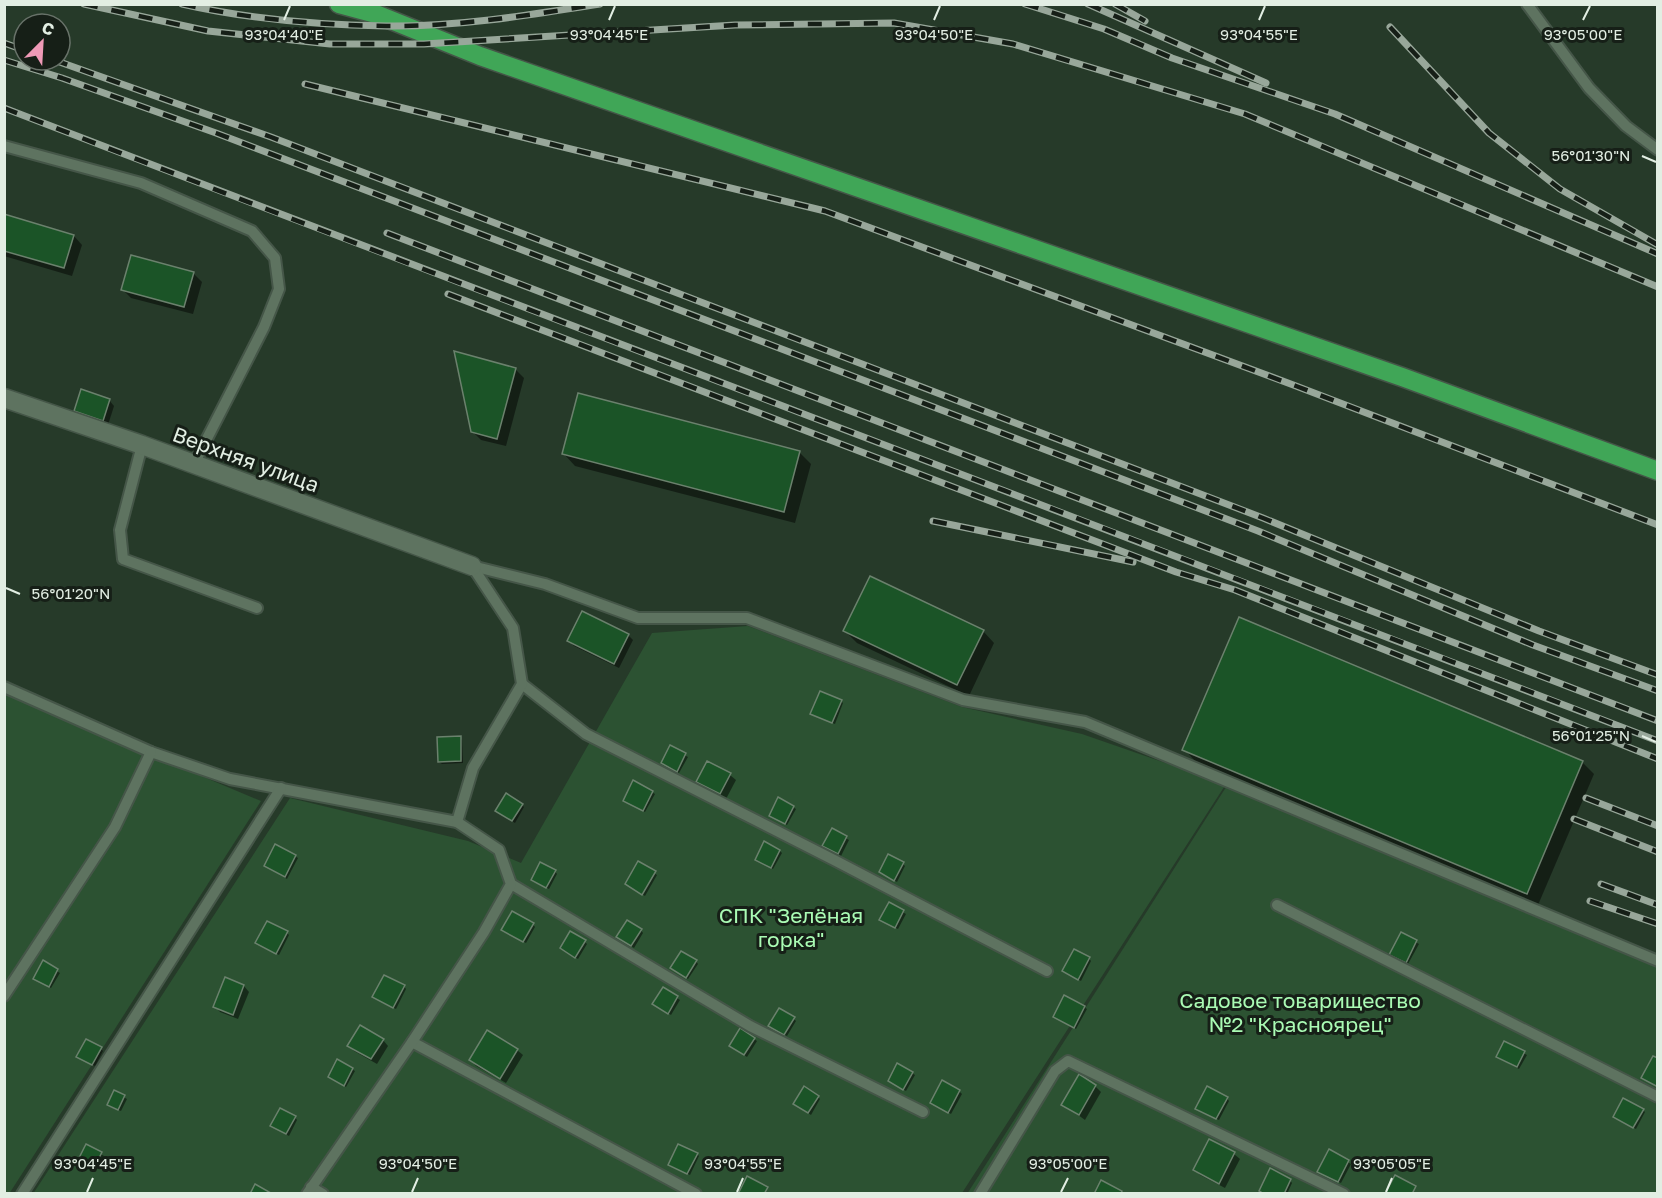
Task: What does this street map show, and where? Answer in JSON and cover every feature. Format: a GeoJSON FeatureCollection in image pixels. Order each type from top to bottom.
{"type":"FeatureCollection","features":[{"type":"Feature","properties":{"kind":"highway"},"geometry":{"type":"LineString","coordinates":[[339,4],[376,14],[480,56],[1402,377],[1658,471]]}},
{"type":"Feature","properties":{"kind":"street","name":"Верхняя улица"},"geometry":{"type":"LineString","coordinates":[[4,398],[142,445],[472,566]]}},
{"type":"Feature","properties":{"kind":"lane"},"geometry":{"type":"LineString","coordinates":[[1527,4],[1589,88],[1626,126],[1658,150]]}},
{"type":"Feature","properties":{"kind":"lane"},"geometry":{"type":"LineString","coordinates":[[4,146],[141,183],[252,231],[275,258],[279,289],[264,327],[194,464]]}},
{"type":"Feature","properties":{"kind":"lane"},"geometry":{"type":"LineString","coordinates":[[142,445],[120,530],[123,559],[257,608]]}},
{"type":"Feature","properties":{"kind":"lane"},"geometry":{"type":"LineString","coordinates":[[457,822],[473,768],[522,684],[513,628],[472,566]]}},
{"type":"Feature","properties":{"kind":"lane"},"geometry":{"type":"LineString","coordinates":[[472,566],[545,584],[638,618],[747,618],[963,700],[1085,722],[1658,961]]}},
{"type":"Feature","properties":{"kind":"lane"},"geometry":{"type":"LineString","coordinates":[[522,684],[586,734],[1047,971]]}},
{"type":"Feature","properties":{"kind":"lane"},"geometry":{"type":"LineString","coordinates":[[4,687],[151,752],[230,779],[457,822],[499,850],[511,884],[750,1026],[923,1112]]}},
{"type":"Feature","properties":{"kind":"lane"},"geometry":{"type":"LineString","coordinates":[[4,996],[115,827],[151,752]]}},
{"type":"Feature","properties":{"kind":"lane"},"geometry":{"type":"LineString","coordinates":[[22,1194],[281,788]]}},
{"type":"Feature","properties":{"kind":"lane"},"geometry":{"type":"LineString","coordinates":[[323,1194],[309,1190],[412,1042],[484,932],[511,884]]}},
{"type":"Feature","properties":{"kind":"lane"},"geometry":{"type":"LineString","coordinates":[[1277,905],[1658,1097]]}},
{"type":"Feature","properties":{"kind":"lane"},"geometry":{"type":"LineString","coordinates":[[412,1042],[696,1194]]}},
{"type":"Feature","properties":{"kind":"lane"},"geometry":{"type":"LineString","coordinates":[[980,1194],[1055,1071],[1068,1061],[1344,1194]]}},
{"type":"Feature","properties":{"kind":"green space","name":"СПК \"Зелёная горка\""},"geometry":{"type":"Polygon","coordinates":[[[748,626],[962,707],[1082,734],[1226,784],[962,1193],[33,1194],[290,798],[468,841],[521,863],[652,633],[748,626]]]}},
{"type":"Feature","properties":{"kind":"green space"},"geometry":{"type":"Polygon","coordinates":[[[4,693],[261,801],[9,1194],[4,1193],[4,693]]]}},
{"type":"Feature","properties":{"kind":"green space","name":"Садовое товарищество №2 \"Красноярец\""},"geometry":{"type":"Polygon","coordinates":[[[1228,784],[1657,965],[1657,1193],[967,1194],[1228,784]]]}},
{"type":"Feature","properties":{"kind":"building"},"geometry":{"type":"Polygon","coordinates":[[[4,214],[74,235],[64,268],[4,251],[4,214]]]}},
{"type":"Feature","properties":{"kind":"building"},"geometry":{"type":"Polygon","coordinates":[[[131,255],[194,272],[184,307],[121,290],[131,255]]]}},
{"type":"Feature","properties":{"kind":"building"},"geometry":{"type":"Polygon","coordinates":[[[454,351],[516,368],[497,439],[471,432],[454,351]]]}},
{"type":"Feature","properties":{"kind":"building"},"geometry":{"type":"Polygon","coordinates":[[[81,389],[110,399],[103,421],[74,411],[81,389]]]}},
{"type":"Feature","properties":{"kind":"building"},"geometry":{"type":"Polygon","coordinates":[[[578,393],[800,451],[784,512],[562,454],[578,393]]]}},
{"type":"Feature","properties":{"kind":"building"},"geometry":{"type":"Polygon","coordinates":[[[870,576],[984,630],[957,685],[843,631],[870,576]]]}},
{"type":"Feature","properties":{"kind":"building"},"geometry":{"type":"Polygon","coordinates":[[[582,611],[629,634],[614,664],[567,641],[582,611]]]}},
{"type":"Feature","properties":{"kind":"building"},"geometry":{"type":"Polygon","coordinates":[[[1239,617],[1583,761],[1527,894],[1182,750],[1239,617]]]}},
{"type":"Feature","properties":{"kind":"building"},"geometry":{"type":"Polygon","coordinates":[[[820,691],[842,700],[832,723],[810,714],[820,691]]]}},
{"type":"Feature","properties":{"kind":"building"},"geometry":{"type":"Polygon","coordinates":[[[461,736],[461,761],[438,762],[437,737],[461,736]]]}},
{"type":"Feature","properties":{"kind":"building"},"geometry":{"type":"Polygon","coordinates":[[[670,745],[686,753],[677,772],[661,763],[670,745]]]}},
{"type":"Feature","properties":{"kind":"building"},"geometry":{"type":"Polygon","coordinates":[[[707,761],[731,773],[720,794],[696,782],[707,761]]]}},
{"type":"Feature","properties":{"kind":"building"},"geometry":{"type":"Polygon","coordinates":[[[633,780],[653,791],[643,811],[623,801],[633,780]]]}},
{"type":"Feature","properties":{"kind":"building"},"geometry":{"type":"Polygon","coordinates":[[[506,793],[523,804],[512,821],[495,811],[506,793]]]}},
{"type":"Feature","properties":{"kind":"building"},"geometry":{"type":"Polygon","coordinates":[[[778,797],[794,806],[785,824],[769,816],[778,797]]]}},
{"type":"Feature","properties":{"kind":"building"},"geometry":{"type":"Polygon","coordinates":[[[832,828],[847,836],[838,854],[822,846],[832,828]]]}},
{"type":"Feature","properties":{"kind":"building"},"geometry":{"type":"Polygon","coordinates":[[[764,841],[780,850],[771,868],[755,860],[764,841]]]}},
{"type":"Feature","properties":{"kind":"building"},"geometry":{"type":"Polygon","coordinates":[[[275,844],[296,855],[285,877],[264,866],[275,844]]]}},
{"type":"Feature","properties":{"kind":"building"},"geometry":{"type":"Polygon","coordinates":[[[888,854],[904,862],[894,881],[879,872],[888,854]]]}},
{"type":"Feature","properties":{"kind":"building"},"geometry":{"type":"Polygon","coordinates":[[[638,861],[656,871],[642,895],[625,884],[638,861]]]}},
{"type":"Feature","properties":{"kind":"building"},"geometry":{"type":"Polygon","coordinates":[[[540,862],[556,870],[546,888],[531,880],[540,862]]]}},
{"type":"Feature","properties":{"kind":"building"},"geometry":{"type":"Polygon","coordinates":[[[889,902],[904,910],[895,928],[879,920],[889,902]]]}},
{"type":"Feature","properties":{"kind":"building"},"geometry":{"type":"Polygon","coordinates":[[[512,911],[534,923],[523,942],[501,930],[512,911]]]}},
{"type":"Feature","properties":{"kind":"building"},"geometry":{"type":"Polygon","coordinates":[[[627,920],[642,929],[631,946],[616,937],[627,920]]]}},
{"type":"Feature","properties":{"kind":"building"},"geometry":{"type":"Polygon","coordinates":[[[267,921],[288,931],[276,954],[255,943],[267,921]]]}},
{"type":"Feature","properties":{"kind":"building"},"geometry":{"type":"Polygon","coordinates":[[[570,931],[586,940],[575,958],[560,948],[570,931]]]}},
{"type":"Feature","properties":{"kind":"building"},"geometry":{"type":"Polygon","coordinates":[[[1401,932],[1417,940],[1406,963],[1389,955],[1401,932]]]}},
{"type":"Feature","properties":{"kind":"building"},"geometry":{"type":"Polygon","coordinates":[[[1074,949],[1090,957],[1078,980],[1062,971],[1074,949]]]}},
{"type":"Feature","properties":{"kind":"building"},"geometry":{"type":"Polygon","coordinates":[[[681,951],[697,960],[686,978],[670,968],[681,951]]]}},
{"type":"Feature","properties":{"kind":"building"},"geometry":{"type":"Polygon","coordinates":[[[43,960],[58,969],[49,987],[33,979],[43,960]]]}},
{"type":"Feature","properties":{"kind":"building"},"geometry":{"type":"Polygon","coordinates":[[[384,975],[405,985],[393,1008],[372,997],[384,975]]]}},
{"type":"Feature","properties":{"kind":"building"},"geometry":{"type":"Polygon","coordinates":[[[225,977],[244,985],[233,1015],[213,1007],[225,977]]]}},
{"type":"Feature","properties":{"kind":"building"},"geometry":{"type":"Polygon","coordinates":[[[663,987],[678,996],[668,1014],[652,1004],[663,987]]]}},
{"type":"Feature","properties":{"kind":"building"},"geometry":{"type":"Polygon","coordinates":[[[1064,995],[1085,1006],[1074,1028],[1053,1017],[1064,995]]]}},
{"type":"Feature","properties":{"kind":"building"},"geometry":{"type":"Polygon","coordinates":[[[779,1008],[795,1017],[784,1035],[768,1026],[779,1008]]]}},
{"type":"Feature","properties":{"kind":"building"},"geometry":{"type":"Polygon","coordinates":[[[360,1025],[384,1039],[371,1059],[347,1046],[360,1025]]]}},
{"type":"Feature","properties":{"kind":"building"},"geometry":{"type":"Polygon","coordinates":[[[740,1028],[755,1038],[744,1055],[729,1046],[740,1028]]]}},
{"type":"Feature","properties":{"kind":"building"},"geometry":{"type":"Polygon","coordinates":[[[487,1030],[518,1049],[500,1079],[469,1060],[487,1030]]]}},
{"type":"Feature","properties":{"kind":"building"},"geometry":{"type":"Polygon","coordinates":[[[86,1039],[102,1047],[92,1065],[76,1057],[86,1039]]]}},
{"type":"Feature","properties":{"kind":"building"},"geometry":{"type":"Polygon","coordinates":[[[1504,1041],[1525,1051],[1517,1067],[1496,1057],[1504,1041]]]}},
{"type":"Feature","properties":{"kind":"building"},"geometry":{"type":"Polygon","coordinates":[[[1653,1056],[1658,1058],[1658,1087],[1641,1078],[1653,1056]]]}},
{"type":"Feature","properties":{"kind":"building"},"geometry":{"type":"Polygon","coordinates":[[[337,1059],[353,1068],[344,1086],[328,1077],[337,1059]]]}},
{"type":"Feature","properties":{"kind":"building"},"geometry":{"type":"Polygon","coordinates":[[[897,1063],[913,1072],[903,1090],[888,1081],[897,1063]]]}},
{"type":"Feature","properties":{"kind":"building"},"geometry":{"type":"Polygon","coordinates":[[[1079,1074],[1096,1085],[1079,1115],[1061,1105],[1079,1074]]]}},
{"type":"Feature","properties":{"kind":"building"},"geometry":{"type":"Polygon","coordinates":[[[942,1080],[960,1090],[948,1113],[930,1103],[942,1080]]]}},
{"type":"Feature","properties":{"kind":"building"},"geometry":{"type":"Polygon","coordinates":[[[804,1086],[819,1096],[808,1113],[793,1104],[804,1086]]]}},
{"type":"Feature","properties":{"kind":"building"},"geometry":{"type":"Polygon","coordinates":[[[1207,1086],[1228,1097],[1216,1119],[1195,1109],[1207,1086]]]}},
{"type":"Feature","properties":{"kind":"building"},"geometry":{"type":"Polygon","coordinates":[[[114,1090],[125,1095],[118,1110],[107,1105],[114,1090]]]}},
{"type":"Feature","properties":{"kind":"building"},"geometry":{"type":"Polygon","coordinates":[[[1623,1098],[1644,1109],[1633,1128],[1613,1117],[1623,1098]]]}},
{"type":"Feature","properties":{"kind":"building"},"geometry":{"type":"Polygon","coordinates":[[[280,1108],[296,1116],[286,1134],[270,1126],[280,1108]]]}},
{"type":"Feature","properties":{"kind":"building"},"geometry":{"type":"Polygon","coordinates":[[[1209,1139],[1235,1152],[1219,1184],[1193,1170],[1209,1139]]]}},
{"type":"Feature","properties":{"kind":"building"},"geometry":{"type":"Polygon","coordinates":[[[86,1144],[102,1152],[93,1170],[77,1162],[86,1144]]]}},
{"type":"Feature","properties":{"kind":"building"},"geometry":{"type":"Polygon","coordinates":[[[678,1144],[698,1153],[687,1174],[668,1165],[678,1144]]]}},
{"type":"Feature","properties":{"kind":"building"},"geometry":{"type":"Polygon","coordinates":[[[1329,1149],[1349,1160],[1338,1182],[1317,1172],[1329,1149]]]}},
{"type":"Feature","properties":{"kind":"building"},"geometry":{"type":"Polygon","coordinates":[[[1270,1168],[1291,1179],[1284,1194],[1264,1194],[1259,1191],[1270,1168]]]}},
{"type":"Feature","properties":{"kind":"building"},"geometry":{"type":"Polygon","coordinates":[[[1395,1175],[1416,1186],[1412,1194],[1385,1194],[1395,1175]]]}},
{"type":"Feature","properties":{"kind":"building"},"geometry":{"type":"Polygon","coordinates":[[[747,1176],[768,1187],[764,1194],[738,1194],[747,1176]]]}},
{"type":"Feature","properties":{"kind":"building"},"geometry":{"type":"Polygon","coordinates":[[[1101,1180],[1122,1191],[1121,1194],[1094,1194],[1101,1180]]]}},
{"type":"Feature","properties":{"kind":"building"},"geometry":{"type":"Polygon","coordinates":[[[255,1184],[271,1193],[250,1194],[255,1184]]]}},
{"type":"Feature","properties":{"kind":"railway"},"geometry":{"type":"LineString","coordinates":[[84,4],[208,31],[330,44],[424,44],[735,25],[894,23],[1013,44],[1245,114],[1658,287]]}},
{"type":"Feature","properties":{"kind":"railway"},"geometry":{"type":"LineString","coordinates":[[182,4],[232,14],[283,20],[386,26],[466,22],[600,4]]}},
{"type":"Feature","properties":{"kind":"railway"},"geometry":{"type":"LineString","coordinates":[[1025,4],[1104,29],[1172,58],[1335,114],[1658,254]]}},
{"type":"Feature","properties":{"kind":"railway"},"geometry":{"type":"LineString","coordinates":[[1088,4],[1266,83]]}},
{"type":"Feature","properties":{"kind":"railway"},"geometry":{"type":"LineString","coordinates":[[1115,4],[1145,21]]}},
{"type":"Feature","properties":{"kind":"railway"},"geometry":{"type":"LineString","coordinates":[[1390,27],[1489,133],[1560,189],[1658,245]]}},
{"type":"Feature","properties":{"kind":"railway"},"geometry":{"type":"LineString","coordinates":[[4,43],[12,46]]}},
{"type":"Feature","properties":{"kind":"railway"},"geometry":{"type":"LineString","coordinates":[[4,60],[62,78],[216,133],[1258,531],[1533,645],[1658,691]]}},
{"type":"Feature","properties":{"kind":"railway"},"geometry":{"type":"LineString","coordinates":[[72,66],[271,137],[1263,518],[1539,631],[1658,675]]}},
{"type":"Feature","properties":{"kind":"railway"},"geometry":{"type":"LineString","coordinates":[[305,84],[825,211],[1296,386],[1658,525]]}},
{"type":"Feature","properties":{"kind":"railway"},"geometry":{"type":"LineString","coordinates":[[4,108],[1658,741]]}},
{"type":"Feature","properties":{"kind":"railway"},"geometry":{"type":"LineString","coordinates":[[387,233],[1658,721]]}},
{"type":"Feature","properties":{"kind":"railway"},"geometry":{"type":"LineString","coordinates":[[448,294],[1176,572],[1235,590],[1658,759]]}},
{"type":"Feature","properties":{"kind":"railway"},"geometry":{"type":"LineString","coordinates":[[933,521],[1133,562]]}},
{"type":"Feature","properties":{"kind":"railway"},"geometry":{"type":"LineString","coordinates":[[1586,798],[1658,826]]}},
{"type":"Feature","properties":{"kind":"railway"},"geometry":{"type":"LineString","coordinates":[[1574,819],[1658,852]]}},
{"type":"Feature","properties":{"kind":"railway"},"geometry":{"type":"LineString","coordinates":[[1601,884],[1658,905]]}},
{"type":"Feature","properties":{"kind":"railway"},"geometry":{"type":"LineString","coordinates":[[1590,901],[1658,924]]}}]}
